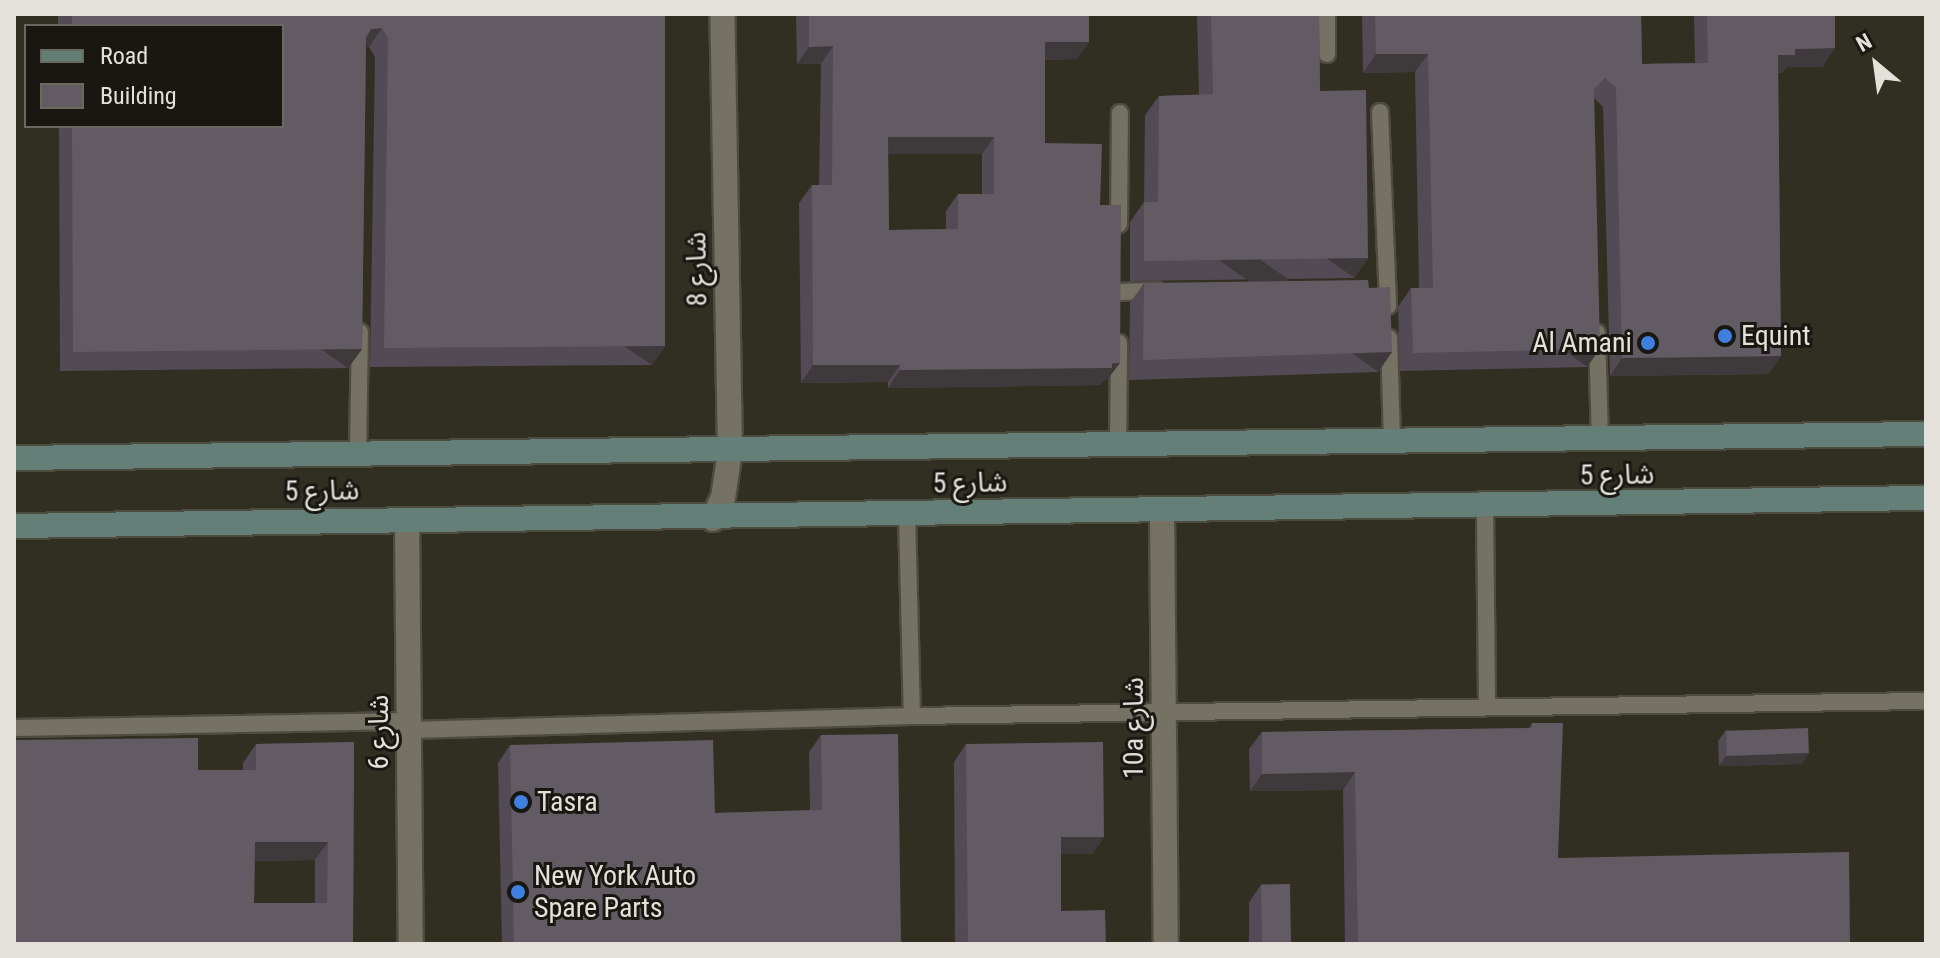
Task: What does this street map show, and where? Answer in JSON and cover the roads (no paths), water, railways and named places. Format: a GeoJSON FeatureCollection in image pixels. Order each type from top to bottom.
{"type":"FeatureCollection","features":[{"type":"Feature","properties":{"kind":"street","name":"شارع 8"},"geometry":{"type":"LineString","coordinates":[[713,519],[723,498],[730,451],[722,14]]}},
{"type":"Feature","properties":{"kind":"street","name":"شارع 5"},"geometry":{"type":"LineString","coordinates":[[14,458],[1926,434]]}},
{"type":"Feature","properties":{"kind":"street","name":"شارع 5"},"geometry":{"type":"LineString","coordinates":[[14,526],[1485,508],[1926,498]]}},
{"type":"Feature","properties":{"kind":"street","name":"10a شارع"},"geometry":{"type":"LineString","coordinates":[[1162,510],[1166,944]]}},
{"type":"Feature","properties":{"kind":"street","name":"شارع 6"},"geometry":{"type":"LineString","coordinates":[[407,520],[411,944]]}},
{"type":"Feature","properties":{"kind":"lane"},"geometry":{"type":"LineString","coordinates":[[1327,14],[1327,54]]}},
{"type":"Feature","properties":{"kind":"lane"},"geometry":{"type":"LineString","coordinates":[[1380,112],[1380,288],[1392,440]]}},
{"type":"Feature","properties":{"kind":"lane"},"geometry":{"type":"LineString","coordinates":[[1119,247],[1120,113]]}},
{"type":"Feature","properties":{"kind":"lane"},"geometry":{"type":"LineString","coordinates":[[1118,445],[1119,299],[1182,291]]}},
{"type":"Feature","properties":{"kind":"lane"},"geometry":{"type":"LineString","coordinates":[[358,454],[360,312]]}},
{"type":"Feature","properties":{"kind":"lane"},"geometry":{"type":"LineString","coordinates":[[1597,313],[1600,439]]}},
{"type":"Feature","properties":{"kind":"lane"},"geometry":{"type":"LineString","coordinates":[[1485,508],[1487,706]]}},
{"type":"Feature","properties":{"kind":"lane"},"geometry":{"type":"LineString","coordinates":[[907,514],[912,716]]}},
{"type":"Feature","properties":{"kind":"lane"},"geometry":{"type":"LineString","coordinates":[[14,728],[409,726],[1926,701]]}},
{"type":"Feature","properties":{"kind":"place","name":"Equint"},"geometry":{"type":"Point","coordinates":[1725,336]}},
{"type":"Feature","properties":{"kind":"place","name":"Al Amani"},"geometry":{"type":"Point","coordinates":[1648,343]}},
{"type":"Feature","properties":{"kind":"place","name":"Tasra"},"geometry":{"type":"Point","coordinates":[521,802]}},
{"type":"Feature","properties":{"kind":"place","name":"New York Auto Spare Parts"},"geometry":{"type":"Point","coordinates":[518,892]}}]}
